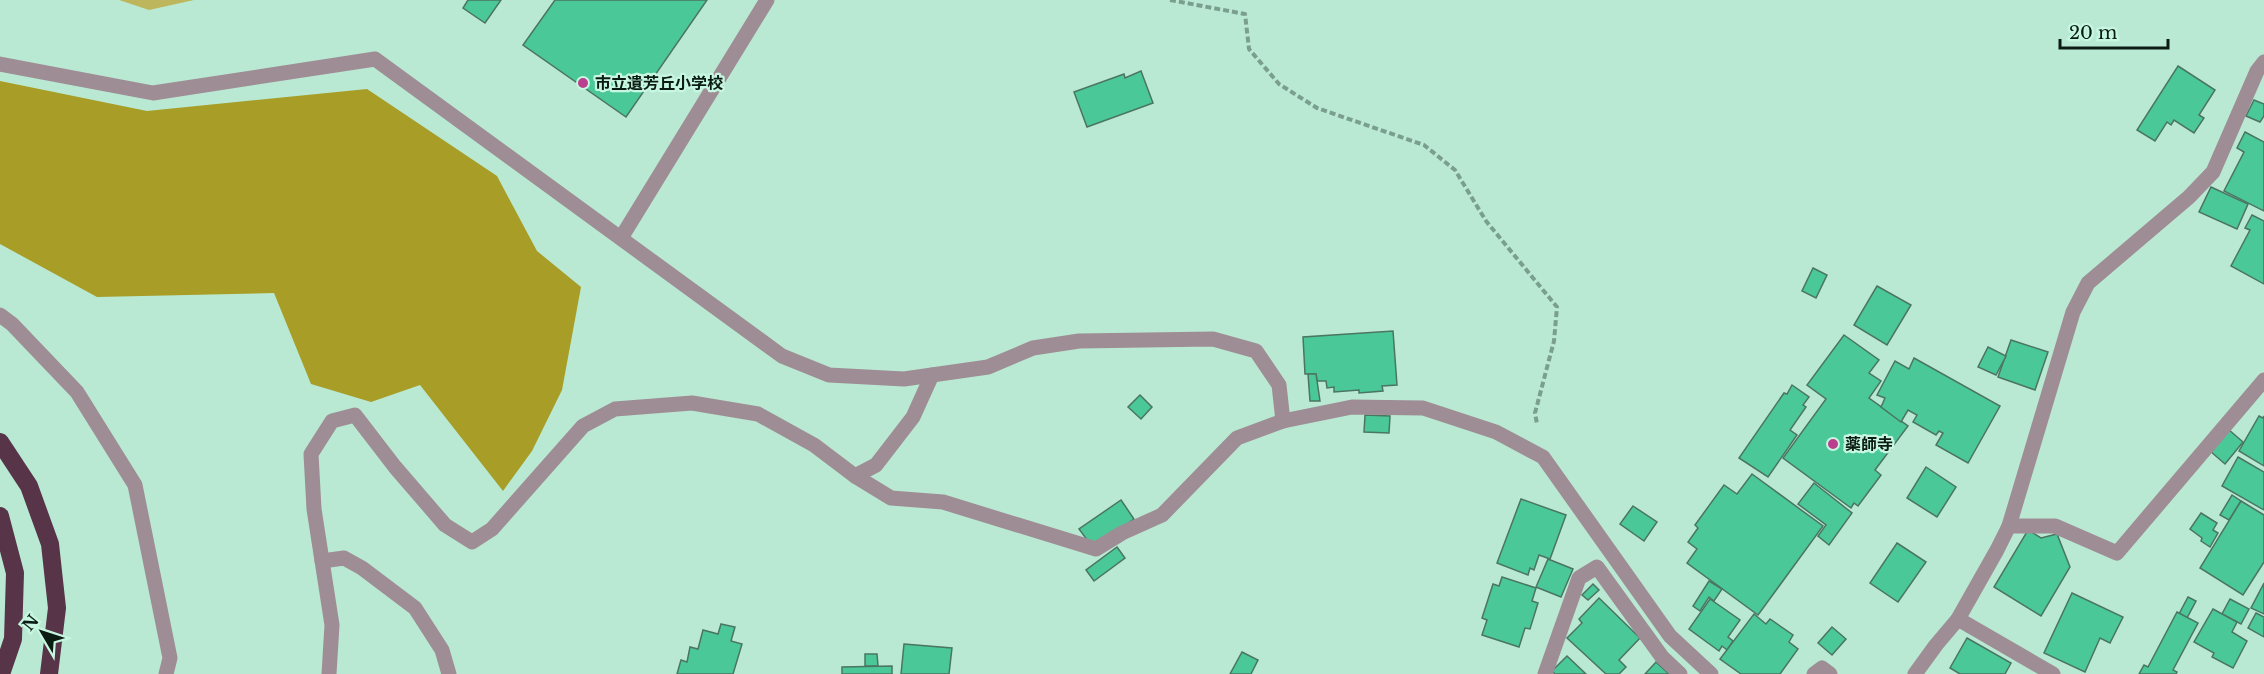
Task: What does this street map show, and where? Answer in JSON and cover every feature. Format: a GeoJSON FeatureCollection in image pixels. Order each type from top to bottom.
{"type":"FeatureCollection","features":[{"type":"Feature","properties":{"kind":"highway"},"geometry":{"type":"LineString","coordinates":[[0,442],[29,486],[50,544],[57,608],[48,674]]}},
{"type":"Feature","properties":{"kind":"highway"},"geometry":{"type":"LineString","coordinates":[[0,516],[15,573],[13,639],[1,674]]}},
{"type":"Feature","properties":{"kind":"street"},"geometry":{"type":"LineString","coordinates":[[621,238],[767,0]]}},
{"type":"Feature","properties":{"kind":"street"},"geometry":{"type":"LineString","coordinates":[[0,64],[153,93],[375,59],[782,356],[830,375],[904,379],[988,367],[1033,348],[1079,341],[1213,339],[1256,351],[1279,385],[1283,421]]}},
{"type":"Feature","properties":{"kind":"street"},"geometry":{"type":"LineString","coordinates":[[1915,674],[1958,620],[2009,526],[2073,312],[2088,283],[2189,197],[2213,172],[2257,71],[2264,62]]}},
{"type":"Feature","properties":{"kind":"street"},"geometry":{"type":"LineString","coordinates":[[0,315],[12,324],[77,392],[135,485],[170,658],[166,674]]}},
{"type":"Feature","properties":{"kind":"street"},"geometry":{"type":"LineString","coordinates":[[855,476],[876,465],[907,425],[932,375]]}},
{"type":"Feature","properties":{"kind":"street"},"geometry":{"type":"LineString","coordinates":[[2009,526],[2055,526],[2116,553],[2264,380]]}},
{"type":"Feature","properties":{"kind":"street"},"geometry":{"type":"LineString","coordinates":[[329,674],[332,625],[314,509],[311,454],[332,421],[355,415],[395,467],[445,525],[472,542],[492,528],[583,426],[615,409],[692,403],[758,414],[814,446],[855,476],[891,498],[943,502],[1096,549],[1122,533],[1162,515],[1237,438],[1283,421],[1352,407],[1423,408],[1496,432],[1543,457],[1670,636],[1712,674]]}},
{"type":"Feature","properties":{"kind":"street"},"geometry":{"type":"LineString","coordinates":[[322,561],[344,558],[362,568],[415,608],[442,650],[449,674]]}},
{"type":"Feature","properties":{"kind":"street"},"geometry":{"type":"LineString","coordinates":[[1545,674],[1579,578],[1597,567],[1662,657],[1680,674]]}},
{"type":"Feature","properties":{"kind":"street"},"geometry":{"type":"LineString","coordinates":[[1958,620],[2053,674]]}},
{"type":"Feature","properties":{"kind":"street"},"geometry":{"type":"LineString","coordinates":[[1814,674],[1822,668],[1830,674]]}},
{"type":"Feature","properties":{"kind":"path"},"geometry":{"type":"LineString","coordinates":[[1170,0],[1245,14],[1249,49],[1279,84],[1317,108],[1424,146],[1455,170],[1486,221],[1557,307],[1554,341],[1535,413],[1543,457]]}},
{"type":"Feature","properties":{"kind":"shaded area"},"geometry":{"type":"Polygon","coordinates":[[[119,0],[194,0],[149,10],[119,0]]]}},
{"type":"Feature","properties":{"kind":"shaded area"},"geometry":{"type":"Polygon","coordinates":[[[0,81],[147,111],[367,89],[497,176],[537,251],[581,287],[562,390],[532,451],[503,491],[420,385],[371,402],[311,384],[274,293],[97,297],[0,244],[0,81]]]}},
{"type":"Feature","properties":{"kind":"building"},"geometry":{"type":"Polygon","coordinates":[[[468,0],[501,0],[485,23],[463,8],[468,0]]]}},
{"type":"Feature","properties":{"kind":"building"},"geometry":{"type":"Polygon","coordinates":[[[555,0],[707,0],[626,117],[523,45],[555,0]]]}},
{"type":"Feature","properties":{"kind":"building"},"geometry":{"type":"Polygon","coordinates":[[[2178,66],[2215,90],[2199,115],[2204,118],[2194,133],[2174,120],[2171,125],[2167,122],[2155,141],[2137,130],[2178,66]]]}},
{"type":"Feature","properties":{"kind":"building"},"geometry":{"type":"Polygon","coordinates":[[[1141,71],[1153,103],[1087,127],[1074,92],[1124,74],[1125,78],[1141,71]]]}},
{"type":"Feature","properties":{"kind":"building"},"geometry":{"type":"Polygon","coordinates":[[[2254,100],[2264,104],[2264,116],[2260,122],[2246,116],[2254,100]]]}},
{"type":"Feature","properties":{"kind":"building"},"geometry":{"type":"Polygon","coordinates":[[[2245,132],[2264,142],[2264,211],[2224,191],[2244,152],[2237,148],[2245,132]]]}},
{"type":"Feature","properties":{"kind":"building"},"geometry":{"type":"Polygon","coordinates":[[[2211,187],[2248,204],[2237,229],[2199,212],[2211,187]]]}},
{"type":"Feature","properties":{"kind":"building"},"geometry":{"type":"Polygon","coordinates":[[[2252,215],[2264,221],[2264,284],[2231,266],[2250,230],[2245,228],[2252,215]]]}},
{"type":"Feature","properties":{"kind":"building"},"geometry":{"type":"Polygon","coordinates":[[[1813,268],[1827,275],[1816,298],[1802,291],[1813,268]]]}},
{"type":"Feature","properties":{"kind":"building"},"geometry":{"type":"Polygon","coordinates":[[[1877,286],[1911,305],[1887,345],[1854,325],[1877,286]]]}},
{"type":"Feature","properties":{"kind":"building"},"geometry":{"type":"Polygon","coordinates":[[[1393,331],[1397,385],[1382,386],[1383,391],[1334,392],[1334,387],[1327,388],[1326,381],[1317,381],[1316,374],[1305,374],[1303,337],[1393,331]]]}},
{"type":"Feature","properties":{"kind":"building"},"geometry":{"type":"Polygon","coordinates":[[[1844,335],[1879,360],[1869,373],[1881,381],[1869,398],[1908,426],[1875,470],[1881,475],[1858,506],[1854,503],[1851,508],[1783,458],[1826,399],[1807,385],[1844,335]]]}},
{"type":"Feature","properties":{"kind":"building"},"geometry":{"type":"Polygon","coordinates":[[[2011,340],[2048,352],[2035,390],[1998,377],[2011,340]]]}},
{"type":"Feature","properties":{"kind":"building"},"geometry":{"type":"Polygon","coordinates":[[[1988,347],[2006,356],[1996,375],[1978,367],[1988,347]]]}},
{"type":"Feature","properties":{"kind":"building"},"geometry":{"type":"Polygon","coordinates":[[[1914,358],[2000,406],[1968,463],[1936,445],[1943,433],[1939,431],[1936,435],[1913,422],[1917,415],[1908,410],[1901,422],[1881,407],[1885,398],[1877,395],[1895,361],[1909,369],[1914,358]]]}},
{"type":"Feature","properties":{"kind":"building"},"geometry":{"type":"Polygon","coordinates":[[[1308,374],[1316,374],[1320,401],[1310,401],[1308,374]]]}},
{"type":"Feature","properties":{"kind":"building"},"geometry":{"type":"Polygon","coordinates":[[[1792,385],[1809,397],[1803,405],[1806,407],[1790,430],[1797,435],[1768,477],[1739,458],[1792,385]]]}},
{"type":"Feature","properties":{"kind":"building"},"geometry":{"type":"Polygon","coordinates":[[[1140,395],[1152,407],[1141,419],[1128,407],[1140,395]]]}},
{"type":"Feature","properties":{"kind":"building"},"geometry":{"type":"Polygon","coordinates":[[[1365,415],[1390,416],[1389,433],[1364,432],[1365,415]]]}},
{"type":"Feature","properties":{"kind":"building"},"geometry":{"type":"Polygon","coordinates":[[[2259,416],[2263,418],[2264,416],[2264,466],[2239,451],[2259,416]]]}},
{"type":"Feature","properties":{"kind":"building"},"geometry":{"type":"Polygon","coordinates":[[[2228,429],[2243,442],[2225,464],[2210,451],[2228,429]]]}},
{"type":"Feature","properties":{"kind":"building"},"geometry":{"type":"Polygon","coordinates":[[[2238,457],[2264,472],[2264,510],[2222,486],[2238,457]]]}},
{"type":"Feature","properties":{"kind":"building"},"geometry":{"type":"Polygon","coordinates":[[[1926,467],[1956,487],[1937,517],[1907,498],[1926,467]]]}},
{"type":"Feature","properties":{"kind":"building"},"geometry":{"type":"Polygon","coordinates":[[[1752,474],[1823,526],[1758,615],[1687,563],[1697,549],[1688,542],[1698,528],[1695,525],[1724,485],[1737,494],[1752,474]]]}},
{"type":"Feature","properties":{"kind":"building"},"geometry":{"type":"Polygon","coordinates":[[[1814,483],[1852,513],[1829,545],[1818,536],[1826,525],[1798,504],[1814,483]]]}},
{"type":"Feature","properties":{"kind":"building"},"geometry":{"type":"Polygon","coordinates":[[[2232,495],[2241,501],[2229,520],[2220,515],[2232,495]]]}},
{"type":"Feature","properties":{"kind":"building"},"geometry":{"type":"Polygon","coordinates":[[[1521,499],[1566,515],[1550,559],[1539,555],[1534,570],[1530,568],[1528,575],[1497,563],[1521,499]]]}},
{"type":"Feature","properties":{"kind":"building"},"geometry":{"type":"Polygon","coordinates":[[[1121,500],[1134,519],[1093,548],[1079,529],[1121,500]]]}},
{"type":"Feature","properties":{"kind":"building"},"geometry":{"type":"Polygon","coordinates":[[[2241,501],[2264,515],[2264,562],[2243,595],[2200,568],[2241,501]]]}},
{"type":"Feature","properties":{"kind":"building"},"geometry":{"type":"Polygon","coordinates":[[[1633,506],[1657,522],[1644,541],[1620,524],[1633,506]]]}},
{"type":"Feature","properties":{"kind":"building"},"geometry":{"type":"Polygon","coordinates":[[[2201,513],[2217,523],[2213,530],[2218,533],[2210,547],[2190,529],[2201,513]]]}},
{"type":"Feature","properties":{"kind":"building"},"geometry":{"type":"Polygon","coordinates":[[[2028,530],[2041,538],[2057,534],[2070,567],[2041,616],[1994,587],[2028,530]]]}},
{"type":"Feature","properties":{"kind":"building"},"geometry":{"type":"Polygon","coordinates":[[[1897,543],[1926,562],[1898,602],[1870,583],[1897,543]]]}},
{"type":"Feature","properties":{"kind":"building"},"geometry":{"type":"Polygon","coordinates":[[[1117,547],[1125,558],[1094,581],[1086,570],[1117,547]]]}},
{"type":"Feature","properties":{"kind":"building"},"geometry":{"type":"Polygon","coordinates":[[[1548,559],[1573,569],[1561,597],[1536,587],[1548,559]]]}},
{"type":"Feature","properties":{"kind":"building"},"geometry":{"type":"Polygon","coordinates":[[[1502,577],[1536,588],[1532,601],[1538,603],[1530,629],[1525,628],[1519,647],[1482,635],[1487,620],[1482,618],[1493,584],[1499,586],[1502,577]]]}},
{"type":"Feature","properties":{"kind":"building"},"geometry":{"type":"Polygon","coordinates":[[[1709,581],[1722,589],[1714,601],[1709,597],[1700,611],[1693,606],[1709,581]]]}},
{"type":"Feature","properties":{"kind":"building"},"geometry":{"type":"Polygon","coordinates":[[[2264,583],[2264,614],[2251,608],[2264,583]]]}},
{"type":"Feature","properties":{"kind":"building"},"geometry":{"type":"Polygon","coordinates":[[[1593,584],[1599,590],[1588,600],[1582,595],[1593,584]]]}},
{"type":"Feature","properties":{"kind":"building"},"geometry":{"type":"Polygon","coordinates":[[[2072,593],[2123,617],[2110,643],[2100,638],[2085,672],[2044,653],[2072,593]]]}},
{"type":"Feature","properties":{"kind":"building"},"geometry":{"type":"Polygon","coordinates":[[[2188,597],[2196,601],[2187,618],[2179,614],[2188,597]]]}},
{"type":"Feature","properties":{"kind":"building"},"geometry":{"type":"Polygon","coordinates":[[[1599,598],[1640,638],[1619,660],[1626,667],[1619,674],[1606,674],[1567,638],[1582,623],[1579,619],[1599,598]]]}},
{"type":"Feature","properties":{"kind":"building"},"geometry":{"type":"Polygon","coordinates":[[[1710,599],[1740,620],[1728,637],[1733,641],[1727,650],[1722,646],[1719,651],[1689,629],[1710,599]]]}},
{"type":"Feature","properties":{"kind":"building"},"geometry":{"type":"Polygon","coordinates":[[[2230,599],[2249,609],[2241,624],[2222,614],[2230,599]]]}},
{"type":"Feature","properties":{"kind":"building"},"geometry":{"type":"Polygon","coordinates":[[[2213,609],[2237,622],[2232,632],[2247,641],[2233,668],[2212,657],[2214,653],[2194,642],[2213,609]]]}},
{"type":"Feature","properties":{"kind":"building"},"geometry":{"type":"Polygon","coordinates":[[[2177,612],[2198,623],[2173,670],[2177,672],[2176,674],[2139,674],[2144,665],[2148,667],[2177,612]]]}},
{"type":"Feature","properties":{"kind":"building"},"geometry":{"type":"Polygon","coordinates":[[[2256,613],[2264,617],[2264,637],[2248,628],[2256,613]]]}},
{"type":"Feature","properties":{"kind":"building"},"geometry":{"type":"Polygon","coordinates":[[[1754,614],[1766,624],[1770,619],[1793,635],[1789,642],[1798,649],[1780,674],[1741,674],[1720,659],[1754,614]]]}},
{"type":"Feature","properties":{"kind":"building"},"geometry":{"type":"Polygon","coordinates":[[[721,624],[735,627],[731,641],[742,644],[733,674],[677,674],[681,660],[687,662],[690,647],[698,649],[703,630],[718,634],[721,624]]]}},
{"type":"Feature","properties":{"kind":"building"},"geometry":{"type":"Polygon","coordinates":[[[1832,627],[1846,639],[1832,655],[1818,643],[1832,627]]]}},
{"type":"Feature","properties":{"kind":"building"},"geometry":{"type":"Polygon","coordinates":[[[1967,638],[2011,663],[2005,674],[1960,674],[1950,668],[1967,638]]]}},
{"type":"Feature","properties":{"kind":"building"},"geometry":{"type":"Polygon","coordinates":[[[904,644],[952,648],[949,674],[901,674],[904,644]]]}},
{"type":"Feature","properties":{"kind":"building"},"geometry":{"type":"Polygon","coordinates":[[[1242,652],[1258,660],[1251,674],[1230,674],[1242,652]]]}},
{"type":"Feature","properties":{"kind":"building"},"geometry":{"type":"Polygon","coordinates":[[[865,654],[877,654],[878,666],[865,666],[865,654]]]}},
{"type":"Feature","properties":{"kind":"building"},"geometry":{"type":"Polygon","coordinates":[[[1567,656],[1586,674],[1555,674],[1552,671],[1567,656]]]}},
{"type":"Feature","properties":{"kind":"building"},"geometry":{"type":"Polygon","coordinates":[[[1656,662],[1669,674],[1645,674],[1656,662]]]}},
{"type":"Feature","properties":{"kind":"building"},"geometry":{"type":"Polygon","coordinates":[[[892,666],[892,674],[842,674],[842,667],[892,666]]]}},
{"type":"Feature","properties":{"kind":"place","name":"市立遺芳丘小学校"},"geometry":{"type":"Point","coordinates":[583,83]}},
{"type":"Feature","properties":{"kind":"place","name":"薬師寺"},"geometry":{"type":"Point","coordinates":[1833,444]}}]}
